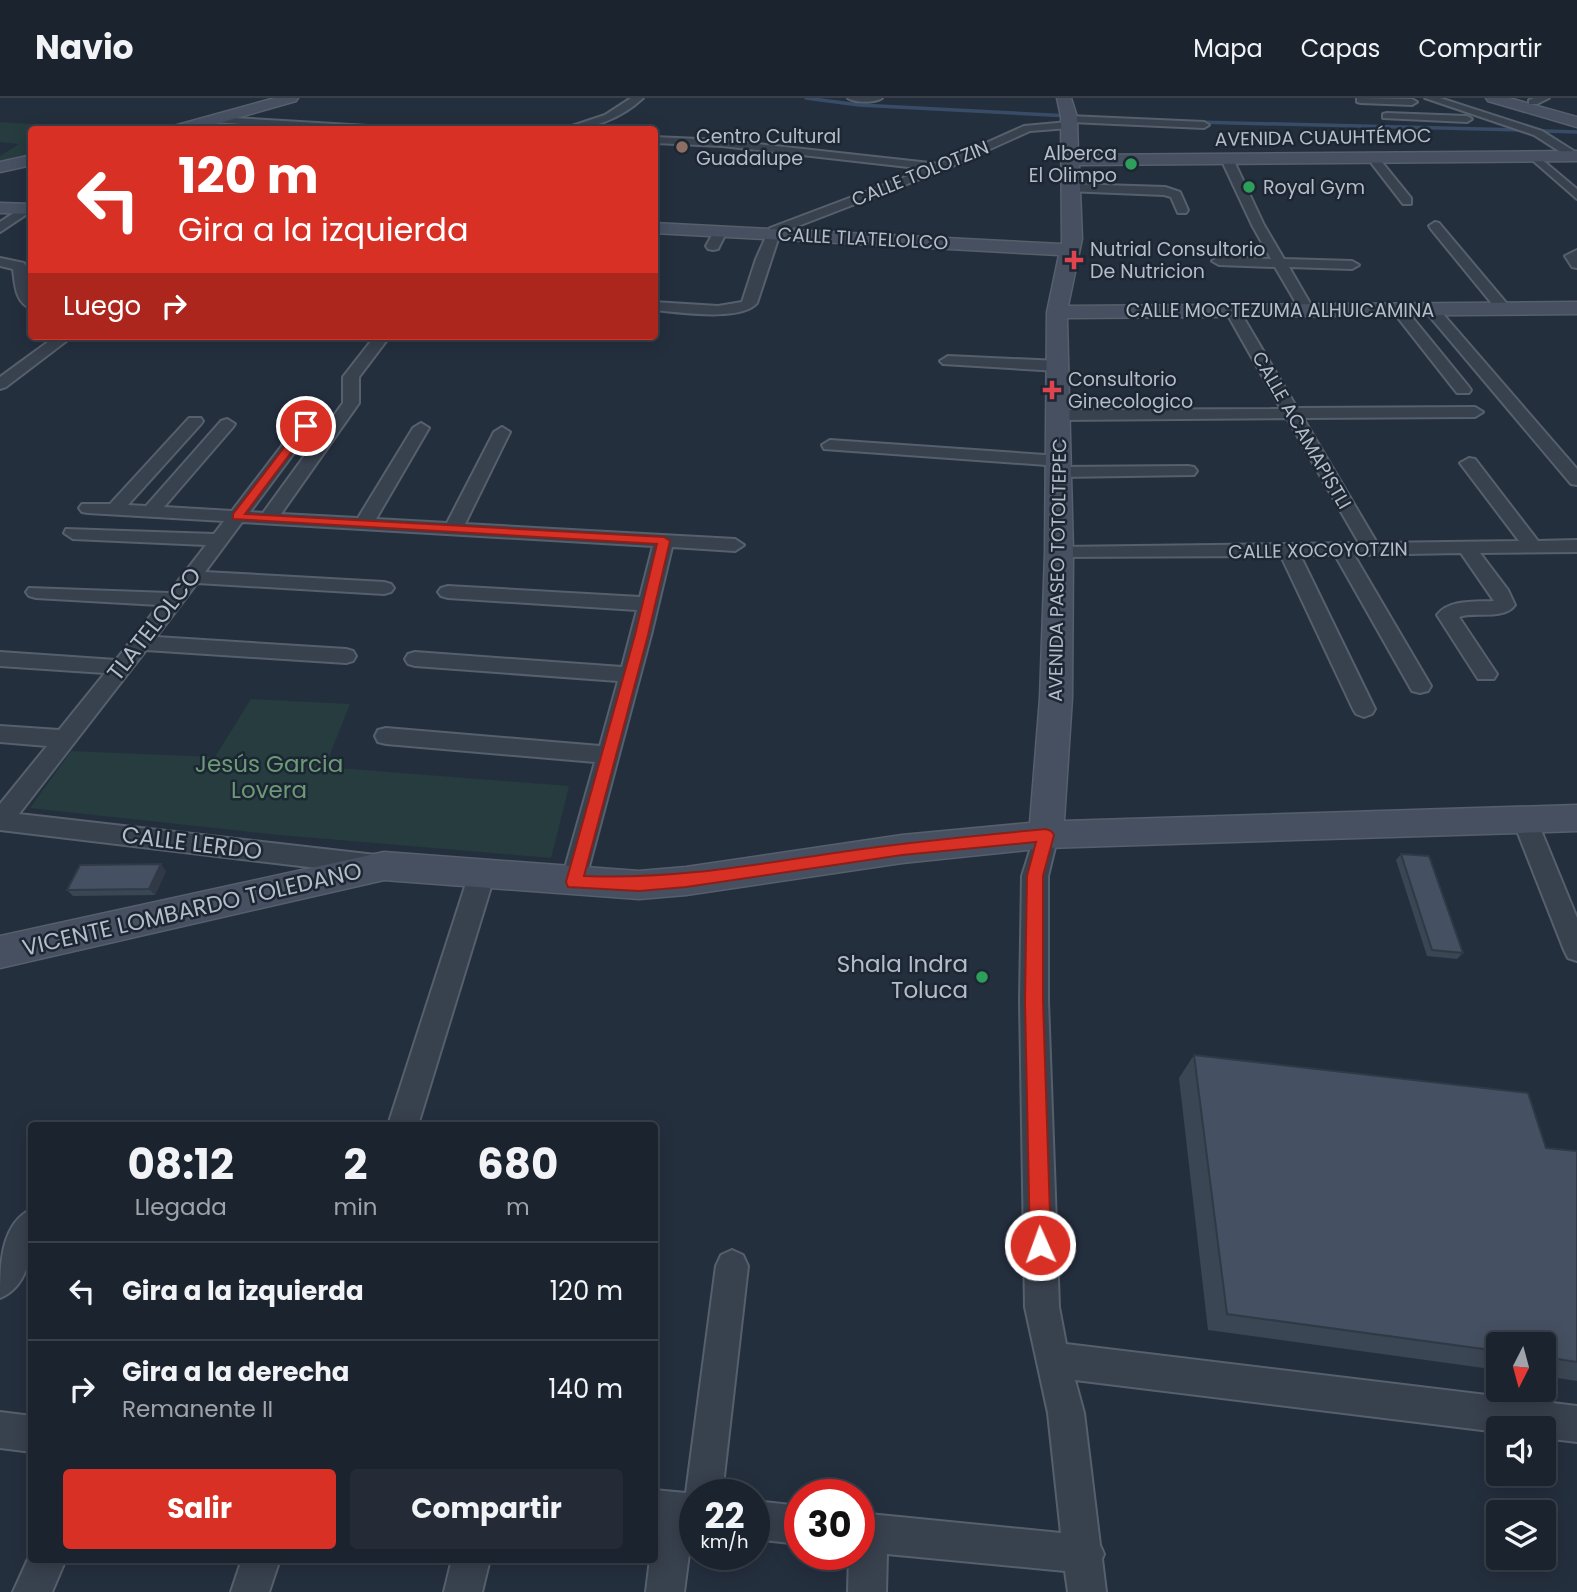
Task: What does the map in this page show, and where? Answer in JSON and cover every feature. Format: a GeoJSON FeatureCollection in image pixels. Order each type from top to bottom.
{"type":"FeatureCollection","features":[{"type":"Feature","properties":{"kind":"main road"},"geometry":{"type":"LineString","coordinates":[[193,126],[291,98]]}},
{"type":"Feature","properties":{"kind":"main road","name":"AVENIDA PASEO TOTOLTEPEC"},"geometry":{"type":"LineString","coordinates":[[1046,835],[1056,698],[1060,466],[1057,312],[1060,283],[1070,250],[1074,219],[1069,119],[1064,98]]}},
{"type":"Feature","properties":{"kind":"main road"},"geometry":{"type":"LineString","coordinates":[[1493,98],[1577,122]]}},
{"type":"Feature","properties":{"kind":"main road","name":"AVENIDA CUAUHTÉMOC"},"geometry":{"type":"LineString","coordinates":[[1069,160],[1575,156]]}},
{"type":"Feature","properties":{"kind":"main road"},"geometry":{"type":"LineString","coordinates":[[0,167],[28,161]]}},
{"type":"Feature","properties":{"kind":"main road"},"geometry":{"type":"LineString","coordinates":[[0,208],[28,209]]}},
{"type":"Feature","properties":{"kind":"main road","name":"CALLE TLATELOLCO"},"geometry":{"type":"LineString","coordinates":[[658,229],[717,238],[773,233],[1070,250]]}},
{"type":"Feature","properties":{"kind":"main road","name":"CALLE MOCTEZUMA ALHUICAMINA"},"geometry":{"type":"LineString","coordinates":[[1057,312],[1577,307]]}},
{"type":"Feature","properties":{"kind":"main road","name":"VICENTE LOMBARDO TOLEDANO"},"geometry":{"type":"LineString","coordinates":[[0,952],[384,866],[639,885],[686,881],[902,849],[1046,835],[1577,818]]}},
{"type":"Feature","properties":{"kind":"street"},"geometry":{"type":"LineString","coordinates":[[579,126],[609,117],[638,98]]}},
{"type":"Feature","properties":{"kind":"street"},"geometry":{"type":"LineString","coordinates":[[853,98],[877,98]]}},
{"type":"Feature","properties":{"kind":"street"},"geometry":{"type":"LineString","coordinates":[[1430,98],[1544,136],[1575,156]]}},
{"type":"Feature","properties":{"kind":"street"},"geometry":{"type":"LineString","coordinates":[[1361,100],[1444,102]]}},
{"type":"Feature","properties":{"kind":"street"},"geometry":{"type":"LineString","coordinates":[[1387,116],[1498,120]]}},
{"type":"Feature","properties":{"kind":"street","name":"CALLE TOLOTZIN"},"geometry":{"type":"LineString","coordinates":[[773,233],[942,167],[1028,128],[1069,119],[1204,125]]}},
{"type":"Feature","properties":{"kind":"street"},"geometry":{"type":"LineString","coordinates":[[218,120],[318,126]]}},
{"type":"Feature","properties":{"kind":"street"},"geometry":{"type":"LineString","coordinates":[[658,140],[736,145],[942,167]]}},
{"type":"Feature","properties":{"kind":"street"},"geometry":{"type":"LineString","coordinates":[[1534,156],[1577,195]]}},
{"type":"Feature","properties":{"kind":"street"},"geometry":{"type":"LineString","coordinates":[[1373,158],[1407,201]]}},
{"type":"Feature","properties":{"kind":"street"},"geometry":{"type":"LineString","coordinates":[[1227,159],[1241,192],[1307,310]]}},
{"type":"Feature","properties":{"kind":"street"},"geometry":{"type":"LineString","coordinates":[[1563,182],[1577,182]]}},
{"type":"Feature","properties":{"kind":"street"},"geometry":{"type":"LineString","coordinates":[[1072,188],[1165,191],[1176,195],[1182,210]]}},
{"type":"Feature","properties":{"kind":"street"},"geometry":{"type":"LineString","coordinates":[[0,228],[28,210]]}},
{"type":"Feature","properties":{"kind":"street"},"geometry":{"type":"LineString","coordinates":[[1435,226],[1503,308]]}},
{"type":"Feature","properties":{"kind":"street"},"geometry":{"type":"LineString","coordinates":[[658,306],[718,310],[746,306],[750,303],[773,233]]}},
{"type":"Feature","properties":{"kind":"street"},"geometry":{"type":"LineString","coordinates":[[1577,254],[1572,256],[1577,264]]}},
{"type":"Feature","properties":{"kind":"street"},"geometry":{"type":"LineString","coordinates":[[1219,261],[1352,265]]}},
{"type":"Feature","properties":{"kind":"street"},"geometry":{"type":"LineString","coordinates":[[0,262],[19,266],[24,296],[28,300]]}},
{"type":"Feature","properties":{"kind":"street"},"geometry":{"type":"LineString","coordinates":[[1398,309],[1463,390]]}},
{"type":"Feature","properties":{"kind":"street"},"geometry":{"type":"LineString","coordinates":[[1431,309],[1577,480]]}},
{"type":"Feature","properties":{"kind":"street","name":"CALLE ACAMAPISTLI"},"geometry":{"type":"LineString","coordinates":[[1232,310],[1372,550]]}},
{"type":"Feature","properties":{"kind":"street"},"geometry":{"type":"LineString","coordinates":[[0,384],[60,340]]}},
{"type":"Feature","properties":{"kind":"street"},"geometry":{"type":"LineString","coordinates":[[268,519],[351,403],[349,381],[380,340]]}},
{"type":"Feature","properties":{"kind":"street"},"geometry":{"type":"LineString","coordinates":[[948,361],[1058,366]]}},
{"type":"Feature","properties":{"kind":"street"},"geometry":{"type":"LineString","coordinates":[[1059,415],[1475,412]]}},
{"type":"Feature","properties":{"kind":"street"},"geometry":{"type":"LineString","coordinates":[[114,510],[195,421]]}},
{"type":"Feature","properties":{"kind":"street"},"geometry":{"type":"LineString","coordinates":[[150,512],[227,424]]}},
{"type":"Feature","properties":{"kind":"street","name":"TLATELOLCO"},"geometry":{"type":"LineString","coordinates":[[0,821],[192,577],[306,426]]}},
{"type":"Feature","properties":{"kind":"street"},"geometry":{"type":"LineString","coordinates":[[364,524],[421,428]]}},
{"type":"Feature","properties":{"kind":"street"},"geometry":{"type":"LineString","coordinates":[[454,528],[502,432]]}},
{"type":"Feature","properties":{"kind":"street"},"geometry":{"type":"LineString","coordinates":[[830,446],[1060,466],[1188,471]]}},
{"type":"Feature","properties":{"kind":"street"},"geometry":{"type":"LineString","coordinates":[[1469,463],[1533,547]]}},
{"type":"Feature","properties":{"kind":"street"},"geometry":{"type":"LineString","coordinates":[[88,508],[735,545]]}},
{"type":"Feature","properties":{"kind":"street"},"geometry":{"type":"LineString","coordinates":[[74,533],[220,540]]}},
{"type":"Feature","properties":{"kind":"street"},"geometry":{"type":"LineString","coordinates":[[574,882],[664,541]]}},
{"type":"Feature","properties":{"kind":"street","name":"CALLE XOCOYOTZIN"},"geometry":{"type":"LineString","coordinates":[[1059,553],[1577,546]]}},
{"type":"Feature","properties":{"kind":"street"},"geometry":{"type":"LineString","coordinates":[[1467,548],[1501,594],[1505,605],[1460,609],[1447,615],[1486,674]]}},
{"type":"Feature","properties":{"kind":"street"},"geometry":{"type":"LineString","coordinates":[[1288,550],[1364,709]]}},
{"type":"Feature","properties":{"kind":"street"},"geometry":{"type":"LineString","coordinates":[[1342,551],[1420,686]]}},
{"type":"Feature","properties":{"kind":"street"},"geometry":{"type":"LineString","coordinates":[[192,577],[384,588]]}},
{"type":"Feature","properties":{"kind":"street"},"geometry":{"type":"LineString","coordinates":[[36,592],[174,600]]}},
{"type":"Feature","properties":{"kind":"street"},"geometry":{"type":"LineString","coordinates":[[448,592],[648,604]]}},
{"type":"Feature","properties":{"kind":"street"},"geometry":{"type":"LineString","coordinates":[[138,643],[346,656]]}},
{"type":"Feature","properties":{"kind":"street"},"geometry":{"type":"LineString","coordinates":[[0,659],[120,667]]}},
{"type":"Feature","properties":{"kind":"street"},"geometry":{"type":"LineString","coordinates":[[415,659],[630,675]]}},
{"type":"Feature","properties":{"kind":"street"},"geometry":{"type":"LineString","coordinates":[[0,734],[66,739]]}},
{"type":"Feature","properties":{"kind":"street"},"geometry":{"type":"LineString","coordinates":[[386,736],[608,755]]}},
{"type":"Feature","properties":{"kind":"street"},"geometry":{"type":"LineString","coordinates":[[1524,818],[1577,950]]}},
{"type":"Feature","properties":{"kind":"street","name":"CALLE LERDO"},"geometry":{"type":"LineString","coordinates":[[0,821],[384,866]]}},
{"type":"Feature","properties":{"kind":"street"},"geometry":{"type":"LineString","coordinates":[[1046,835],[1035,876],[1034,1001],[1042,1307],[1068,1426],[1085,1554],[1087,1592]]}},
{"type":"Feature","properties":{"kind":"street"},"geometry":{"type":"LineString","coordinates":[[404,1122],[482,874]]}},
{"type":"Feature","properties":{"kind":"street"},"geometry":{"type":"LineString","coordinates":[[0,1282],[28,1232]]}},
{"type":"Feature","properties":{"kind":"street"},"geometry":{"type":"LineString","coordinates":[[688,1479],[732,1266]]}},
{"type":"Feature","properties":{"kind":"street"},"geometry":{"type":"LineString","coordinates":[[1054,1360],[1577,1424]]}},
{"type":"Feature","properties":{"kind":"street"},"geometry":{"type":"LineString","coordinates":[[0,1430],[28,1434]]}},
{"type":"Feature","properties":{"kind":"street"},"geometry":{"type":"LineString","coordinates":[[665,1592],[679,1522]]}},
{"type":"Feature","properties":{"kind":"street"},"geometry":{"type":"LineString","coordinates":[[875,1533],[1085,1554]]}},
{"type":"Feature","properties":{"kind":"street"},"geometry":{"type":"LineString","coordinates":[[32,1592],[45,1563]]}},
{"type":"Feature","properties":{"kind":"street"},"geometry":{"type":"LineString","coordinates":[[250,1592],[260,1563]]}},
{"type":"Feature","properties":{"kind":"street"},"geometry":{"type":"LineString","coordinates":[[463,1592],[470,1563]]}},
{"type":"Feature","properties":{"kind":"street"},"geometry":{"type":"LineString","coordinates":[[866,1570],[867,1592]]}},
{"type":"Feature","properties":{"kind":"green space"},"geometry":{"type":"Polygon","coordinates":[[[0,122],[66,126],[28,126],[28,159],[0,164],[0,156],[19,144],[0,142],[0,122]]]}},
{"type":"Feature","properties":{"kind":"green space","name":"Jesús Garcia Lovera"},"geometry":{"type":"Polygon","coordinates":[[[251,699],[350,704],[325,767],[569,786],[551,858],[279,835],[30,808],[71,751],[215,757],[251,699]]]}},
{"type":"Feature","properties":{"kind":"building"},"geometry":{"type":"Polygon","coordinates":[[[1401,854],[1429,856],[1463,953],[1432,950],[1401,854]]]}},
{"type":"Feature","properties":{"kind":"building"},"geometry":{"type":"Polygon","coordinates":[[[161,864],[149,889],[67,890],[80,865],[161,864]]]}},
{"type":"Feature","properties":{"kind":"building"},"geometry":{"type":"Polygon","coordinates":[[[1194,1055],[1528,1093],[1546,1148],[1577,1151],[1577,1362],[1556,1359],[1556,1332],[1486,1332],[1486,1349],[1227,1314],[1194,1055]]]}},
{"type":"Feature","properties":{"kind":"waterway"},"geometry":{"type":"LineString","coordinates":[[806,98],[859,105],[1070,116]]}},
{"type":"Feature","properties":{"kind":"waterway"},"geometry":{"type":"LineString","coordinates":[[1194,122],[1522,130]]}},
{"type":"Feature","properties":{"kind":"waterway"},"geometry":{"type":"LineString","coordinates":[[1544,131],[1577,132]]}},
{"type":"Feature","properties":{"kind":"place","name":"Centro Cultural Guadalupe"},"geometry":{"type":"Point","coordinates":[682,147]}},
{"type":"Feature","properties":{"kind":"place","name":"Alberca El Olimpo"},"geometry":{"type":"Point","coordinates":[1131,164]}},
{"type":"Feature","properties":{"kind":"place","name":"Royal Gym"},"geometry":{"type":"Point","coordinates":[1249,187]}},
{"type":"Feature","properties":{"kind":"place","name":"Nutrial Consultorio De Nutricion"},"geometry":{"type":"Point","coordinates":[1074,260]}},
{"type":"Feature","properties":{"kind":"place","name":"Consultorio Ginecologico"},"geometry":{"type":"Point","coordinates":[1052,390]}},
{"type":"Feature","properties":{"kind":"place","name":"Shala Indra Toluca"},"geometry":{"type":"Point","coordinates":[982,977]}},
{"type":"Feature","properties":{"kind":"route"},"geometry":{"type":"LineString","coordinates":[[306,426],[237,517],[664,541],[574,882],[639,885],[686,881],[902,849],[1046,835],[1035,876],[1034,1001],[1040,1245]]}}]}
